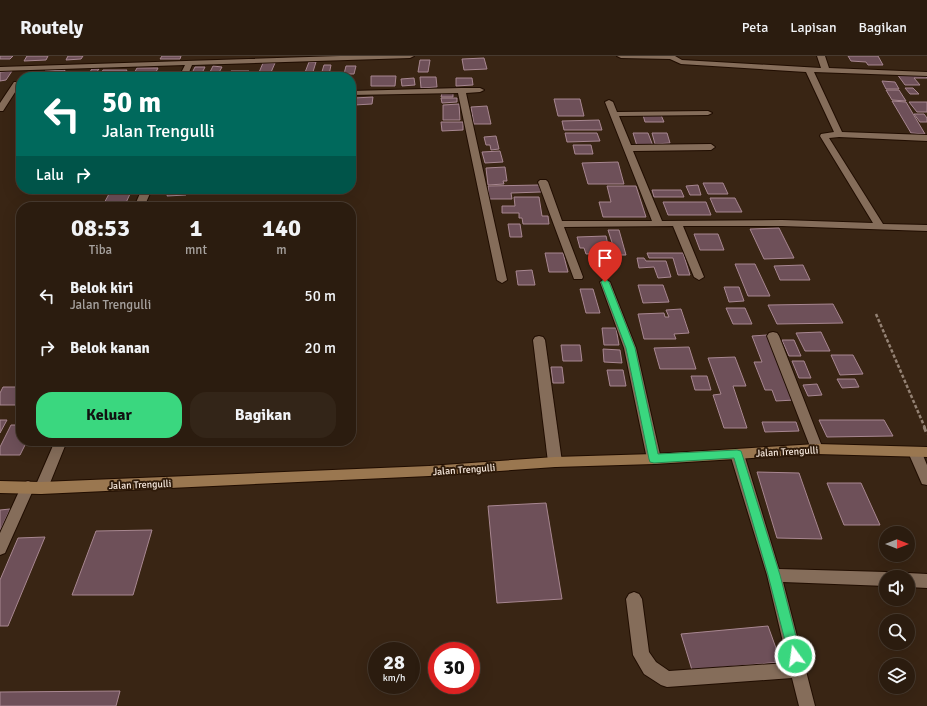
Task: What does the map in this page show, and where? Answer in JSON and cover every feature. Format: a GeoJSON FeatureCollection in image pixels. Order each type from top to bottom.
{"type":"FeatureCollection","features":[{"type":"Feature","properties":{"kind":"main road","name":"Jalan Trengulli"},"geometry":{"type":"LineString","coordinates":[[0,487],[34,488],[429,471],[555,462],[654,459],[817,449],[921,452]]}},
{"type":"Feature","properties":{"kind":"street"},"geometry":{"type":"LineString","coordinates":[[0,69],[410,56]]}},
{"type":"Feature","properties":{"kind":"street"},"geometry":{"type":"LineString","coordinates":[[621,56],[671,57],[681,62],[809,70],[927,74]]}},
{"type":"Feature","properties":{"kind":"street"},"geometry":{"type":"LineString","coordinates":[[821,56],[826,71]]}},
{"type":"Feature","properties":{"kind":"street"},"geometry":{"type":"LineString","coordinates":[[185,72],[190,62]]}},
{"type":"Feature","properties":{"kind":"street"},"geometry":{"type":"LineString","coordinates":[[75,72],[79,66]]}},
{"type":"Feature","properties":{"kind":"street"},"geometry":{"type":"LineString","coordinates":[[809,70],[839,134]]}},
{"type":"Feature","properties":{"kind":"street"},"geometry":{"type":"LineString","coordinates":[[0,108],[16,85]]}},
{"type":"Feature","properties":{"kind":"street"},"geometry":{"type":"LineString","coordinates":[[461,90],[502,280]]}},
{"type":"Feature","properties":{"kind":"street"},"geometry":{"type":"LineString","coordinates":[[356,93],[480,90]]}},
{"type":"Feature","properties":{"kind":"street"},"geometry":{"type":"LineString","coordinates":[[609,102],[658,223]]}},
{"type":"Feature","properties":{"kind":"street"},"geometry":{"type":"LineString","coordinates":[[614,114],[708,113]]}},
{"type":"Feature","properties":{"kind":"street"},"geometry":{"type":"LineString","coordinates":[[879,225],[824,136],[839,134],[927,138]]}},
{"type":"Feature","properties":{"kind":"street"},"geometry":{"type":"LineString","coordinates":[[627,148],[711,147]]}},
{"type":"Feature","properties":{"kind":"street"},"geometry":{"type":"LineString","coordinates":[[543,182],[578,277]]}},
{"type":"Feature","properties":{"kind":"street"},"geometry":{"type":"LineString","coordinates":[[677,223],[699,277]]}},
{"type":"Feature","properties":{"kind":"street"},"geometry":{"type":"LineString","coordinates":[[558,224],[677,223],[879,225],[927,228]]}},
{"type":"Feature","properties":{"kind":"street"},"geometry":{"type":"LineString","coordinates":[[605,282],[630,348],[654,459]]}},
{"type":"Feature","properties":{"kind":"street"},"geometry":{"type":"LineString","coordinates":[[772,336],[817,449]]}},
{"type":"Feature","properties":{"kind":"street"},"geometry":{"type":"LineString","coordinates":[[539,340],[555,462]]}},
{"type":"Feature","properties":{"kind":"street"},"geometry":{"type":"LineString","coordinates":[[0,548],[58,446]]}},
{"type":"Feature","properties":{"kind":"street"},"geometry":{"type":"LineString","coordinates":[[921,452],[927,480]]}},
{"type":"Feature","properties":{"kind":"street"},"geometry":{"type":"LineString","coordinates":[[737,454],[774,575],[807,706]]}},
{"type":"Feature","properties":{"kind":"street"},"geometry":{"type":"LineString","coordinates":[[774,575],[879,579]]}},
{"type":"Feature","properties":{"kind":"street"},"geometry":{"type":"LineString","coordinates":[[915,580],[927,580]]}},
{"type":"Feature","properties":{"kind":"street"},"geometry":{"type":"LineString","coordinates":[[634,599],[642,654],[650,668],[668,680],[798,670]]}},
{"type":"Feature","properties":{"kind":"path"},"geometry":{"type":"LineString","coordinates":[[876,314],[927,434]]}},
{"type":"Feature","properties":{"kind":"building"},"geometry":{"type":"Polygon","coordinates":[[[0,56],[13,56],[10,59],[0,59],[0,56]]]}},
{"type":"Feature","properties":{"kind":"building"},"geometry":{"type":"Polygon","coordinates":[[[27,56],[48,56],[46,60],[24,61],[27,56]]]}},
{"type":"Feature","properties":{"kind":"building"},"geometry":{"type":"Polygon","coordinates":[[[68,56],[83,56],[81,59],[66,60],[68,56]]]}},
{"type":"Feature","properties":{"kind":"building"},"geometry":{"type":"Polygon","coordinates":[[[162,56],[181,56],[180,59],[160,59],[162,56]]]}},
{"type":"Feature","properties":{"kind":"building"},"geometry":{"type":"Polygon","coordinates":[[[848,56],[878,56],[883,65],[868,65],[866,62],[851,61],[848,56]]]}},
{"type":"Feature","properties":{"kind":"building"},"geometry":{"type":"Polygon","coordinates":[[[484,58],[487,69],[464,70],[462,59],[484,58]]]}},
{"type":"Feature","properties":{"kind":"building"},"geometry":{"type":"Polygon","coordinates":[[[420,60],[430,60],[428,72],[418,72],[420,60]]]}},
{"type":"Feature","properties":{"kind":"building"},"geometry":{"type":"Polygon","coordinates":[[[309,62],[316,62],[313,72],[305,72],[309,62]]]}},
{"type":"Feature","properties":{"kind":"building"},"geometry":{"type":"Polygon","coordinates":[[[263,63],[275,63],[271,72],[259,72],[263,63]]]}},
{"type":"Feature","properties":{"kind":"building"},"geometry":{"type":"Polygon","coordinates":[[[324,65],[331,65],[330,72],[322,72],[324,65]]]}},
{"type":"Feature","properties":{"kind":"building"},"geometry":{"type":"Polygon","coordinates":[[[213,66],[222,67],[219,72],[210,72],[213,66]]]}},
{"type":"Feature","properties":{"kind":"building"},"geometry":{"type":"Polygon","coordinates":[[[346,66],[356,66],[354,72],[344,72],[346,66]]]}},
{"type":"Feature","properties":{"kind":"building"},"geometry":{"type":"Polygon","coordinates":[[[195,67],[205,67],[202,72],[192,72],[195,67]]]}},
{"type":"Feature","properties":{"kind":"building"},"geometry":{"type":"Polygon","coordinates":[[[137,68],[158,68],[156,72],[135,72],[137,68]]]}},
{"type":"Feature","properties":{"kind":"building"},"geometry":{"type":"Polygon","coordinates":[[[92,69],[99,69],[97,72],[90,72],[92,69]]]}},
{"type":"Feature","properties":{"kind":"building"},"geometry":{"type":"Polygon","coordinates":[[[65,70],[64,72],[45,71],[65,70]]]}},
{"type":"Feature","properties":{"kind":"building"},"geometry":{"type":"Polygon","coordinates":[[[103,70],[127,70],[126,72],[102,72],[103,70]]]}},
{"type":"Feature","properties":{"kind":"building"},"geometry":{"type":"Polygon","coordinates":[[[12,71],[6,80],[0,81],[0,72],[12,71]]]}},
{"type":"Feature","properties":{"kind":"building"},"geometry":{"type":"Polygon","coordinates":[[[231,71],[249,71],[248,72],[231,71]]]}},
{"type":"Feature","properties":{"kind":"building"},"geometry":{"type":"Polygon","coordinates":[[[897,74],[925,75],[927,78],[914,78],[920,85],[905,85],[897,74]]]}},
{"type":"Feature","properties":{"kind":"building"},"geometry":{"type":"Polygon","coordinates":[[[371,76],[396,76],[395,86],[371,86],[371,76]]]}},
{"type":"Feature","properties":{"kind":"building"},"geometry":{"type":"Polygon","coordinates":[[[420,77],[436,77],[437,87],[421,88],[420,77]]]}},
{"type":"Feature","properties":{"kind":"building"},"geometry":{"type":"Polygon","coordinates":[[[414,78],[415,85],[402,86],[401,79],[414,78]]]}},
{"type":"Feature","properties":{"kind":"building"},"geometry":{"type":"Polygon","coordinates":[[[456,78],[472,78],[473,85],[456,86],[456,78]]]}},
{"type":"Feature","properties":{"kind":"building"},"geometry":{"type":"Polygon","coordinates":[[[882,81],[895,82],[899,89],[886,89],[882,81]]]}},
{"type":"Feature","properties":{"kind":"building"},"geometry":{"type":"Polygon","coordinates":[[[905,88],[913,88],[919,94],[910,94],[905,88]]]}},
{"type":"Feature","properties":{"kind":"building"},"geometry":{"type":"Polygon","coordinates":[[[886,90],[899,90],[906,101],[892,100],[886,90]]]}},
{"type":"Feature","properties":{"kind":"building"},"geometry":{"type":"Polygon","coordinates":[[[442,93],[453,93],[453,97],[441,97],[442,93]]]}},
{"type":"Feature","properties":{"kind":"building"},"geometry":{"type":"Polygon","coordinates":[[[373,97],[372,104],[356,105],[356,98],[373,97]]]}},
{"type":"Feature","properties":{"kind":"building"},"geometry":{"type":"Polygon","coordinates":[[[441,98],[457,98],[457,102],[442,103],[441,98]]]}},
{"type":"Feature","properties":{"kind":"building"},"geometry":{"type":"Polygon","coordinates":[[[554,99],[580,99],[584,116],[558,116],[554,99]]]}},
{"type":"Feature","properties":{"kind":"building"},"geometry":{"type":"Polygon","coordinates":[[[892,101],[906,102],[925,134],[911,133],[892,101]]]}},
{"type":"Feature","properties":{"kind":"building"},"geometry":{"type":"Polygon","coordinates":[[[909,102],[927,102],[927,112],[917,112],[909,102]]]}},
{"type":"Feature","properties":{"kind":"building"},"geometry":{"type":"Polygon","coordinates":[[[459,104],[460,120],[443,120],[443,105],[459,104]]]}},
{"type":"Feature","properties":{"kind":"building"},"geometry":{"type":"Polygon","coordinates":[[[487,106],[491,124],[474,124],[471,107],[487,106]]]}},
{"type":"Feature","properties":{"kind":"building"},"geometry":{"type":"Polygon","coordinates":[[[914,114],[924,114],[927,118],[927,122],[920,122],[914,114]]]}},
{"type":"Feature","properties":{"kind":"building"},"geometry":{"type":"Polygon","coordinates":[[[643,115],[661,115],[664,122],[645,122],[643,115]]]}},
{"type":"Feature","properties":{"kind":"building"},"geometry":{"type":"Polygon","coordinates":[[[599,120],[602,130],[564,130],[562,121],[599,120]]]}},
{"type":"Feature","properties":{"kind":"building"},"geometry":{"type":"Polygon","coordinates":[[[441,122],[463,122],[463,130],[442,131],[441,122]]]}},
{"type":"Feature","properties":{"kind":"building"},"geometry":{"type":"Polygon","coordinates":[[[565,133],[597,133],[600,141],[567,142],[565,133]]]}},
{"type":"Feature","properties":{"kind":"building"},"geometry":{"type":"Polygon","coordinates":[[[633,133],[648,133],[653,146],[637,146],[633,133]]]}},
{"type":"Feature","properties":{"kind":"building"},"geometry":{"type":"Polygon","coordinates":[[[652,133],[667,133],[670,143],[655,144],[652,133]]]}},
{"type":"Feature","properties":{"kind":"building"},"geometry":{"type":"Polygon","coordinates":[[[496,136],[499,149],[491,150],[490,145],[486,145],[484,137],[496,136]]]}},
{"type":"Feature","properties":{"kind":"building"},"geometry":{"type":"Polygon","coordinates":[[[573,145],[591,145],[593,154],[575,154],[573,145]]]}},
{"type":"Feature","properties":{"kind":"building"},"geometry":{"type":"Polygon","coordinates":[[[500,151],[503,162],[485,163],[482,152],[500,151]]]}},
{"type":"Feature","properties":{"kind":"building"},"geometry":{"type":"Polygon","coordinates":[[[618,162],[624,184],[588,184],[582,163],[618,162]]]}},
{"type":"Feature","properties":{"kind":"building"},"geometry":{"type":"Polygon","coordinates":[[[505,167],[507,181],[503,181],[504,184],[488,185],[486,168],[505,167]]]}},
{"type":"Feature","properties":{"kind":"building"},"geometry":{"type":"Polygon","coordinates":[[[703,183],[723,183],[728,194],[708,194],[703,183]]]}},
{"type":"Feature","properties":{"kind":"building"},"geometry":{"type":"Polygon","coordinates":[[[539,185],[541,192],[511,193],[512,199],[489,199],[488,186],[539,185]]]}},
{"type":"Feature","properties":{"kind":"building"},"geometry":{"type":"Polygon","coordinates":[[[698,185],[701,195],[690,195],[686,186],[698,185]]]}},
{"type":"Feature","properties":{"kind":"building"},"geometry":{"type":"Polygon","coordinates":[[[607,186],[636,186],[646,217],[603,217],[599,202],[611,202],[607,186]]]}},
{"type":"Feature","properties":{"kind":"building"},"geometry":{"type":"Polygon","coordinates":[[[652,190],[681,190],[684,197],[654,197],[652,190]]]}},
{"type":"Feature","properties":{"kind":"building"},"geometry":{"type":"Polygon","coordinates":[[[109,194],[130,194],[126,202],[105,202],[109,194]]]}},
{"type":"Feature","properties":{"kind":"building"},"geometry":{"type":"Polygon","coordinates":[[[168,194],[186,194],[186,195],[167,196],[168,194]]]}},
{"type":"Feature","properties":{"kind":"building"},"geometry":{"type":"Polygon","coordinates":[[[514,197],[539,197],[542,216],[548,216],[549,224],[523,224],[522,218],[519,218],[519,213],[502,213],[502,206],[515,206],[514,197]]]}},
{"type":"Feature","properties":{"kind":"building"},"geometry":{"type":"Polygon","coordinates":[[[710,198],[735,198],[742,212],[716,212],[710,198]]]}},
{"type":"Feature","properties":{"kind":"building"},"geometry":{"type":"Polygon","coordinates":[[[663,202],[706,202],[711,215],[668,215],[663,202]]]}},
{"type":"Feature","properties":{"kind":"building"},"geometry":{"type":"Polygon","coordinates":[[[508,224],[520,224],[522,237],[510,237],[508,224]]]}},
{"type":"Feature","properties":{"kind":"building"},"geometry":{"type":"Polygon","coordinates":[[[779,228],[794,258],[764,259],[750,229],[779,228]]]}},
{"type":"Feature","properties":{"kind":"building"},"geometry":{"type":"Polygon","coordinates":[[[608,230],[619,230],[626,255],[616,255],[608,230]]]}},
{"type":"Feature","properties":{"kind":"building"},"geometry":{"type":"Polygon","coordinates":[[[694,234],[718,234],[724,250],[700,250],[694,234]]]}},
{"type":"Feature","properties":{"kind":"building"},"geometry":{"type":"Polygon","coordinates":[[[606,236],[608,245],[605,245],[608,253],[586,254],[584,248],[580,248],[577,237],[606,236]]]}},
{"type":"Feature","properties":{"kind":"building"},"geometry":{"type":"Polygon","coordinates":[[[545,253],[563,253],[568,272],[549,272],[545,253]]]}},
{"type":"Feature","properties":{"kind":"building"},"geometry":{"type":"Polygon","coordinates":[[[647,253],[683,253],[690,275],[678,275],[673,258],[649,258],[647,253]]]}},
{"type":"Feature","properties":{"kind":"building"},"geometry":{"type":"Polygon","coordinates":[[[637,258],[644,258],[646,261],[666,261],[671,277],[658,278],[654,267],[639,268],[637,258]]]}},
{"type":"Feature","properties":{"kind":"building"},"geometry":{"type":"Polygon","coordinates":[[[735,264],[755,264],[770,296],[748,296],[735,264]]]}},
{"type":"Feature","properties":{"kind":"building"},"geometry":{"type":"Polygon","coordinates":[[[803,265],[810,280],[780,280],[774,266],[803,265]]]}},
{"type":"Feature","properties":{"kind":"building"},"geometry":{"type":"Polygon","coordinates":[[[532,270],[535,285],[518,285],[516,271],[532,270]]]}},
{"type":"Feature","properties":{"kind":"building"},"geometry":{"type":"Polygon","coordinates":[[[638,285],[663,285],[669,302],[643,303],[638,285]]]}},
{"type":"Feature","properties":{"kind":"building"},"geometry":{"type":"Polygon","coordinates":[[[724,287],[739,287],[744,301],[729,302],[724,287]]]}},
{"type":"Feature","properties":{"kind":"building"},"geometry":{"type":"Polygon","coordinates":[[[580,289],[593,289],[600,313],[586,313],[580,289]]]}},
{"type":"Feature","properties":{"kind":"building"},"geometry":{"type":"Polygon","coordinates":[[[833,304],[843,323],[777,324],[768,305],[833,304]]]}},
{"type":"Feature","properties":{"kind":"building"},"geometry":{"type":"Polygon","coordinates":[[[726,308],[745,308],[752,324],[733,324],[726,308]]]}},
{"type":"Feature","properties":{"kind":"building"},"geometry":{"type":"Polygon","coordinates":[[[681,309],[689,333],[674,334],[676,339],[644,339],[638,314],[664,313],[665,317],[669,317],[666,310],[681,309]]]}},
{"type":"Feature","properties":{"kind":"building"},"geometry":{"type":"Polygon","coordinates":[[[602,328],[616,328],[619,345],[604,345],[602,328]]]}},
{"type":"Feature","properties":{"kind":"building"},"geometry":{"type":"Polygon","coordinates":[[[821,332],[830,351],[805,351],[796,333],[821,332]]]}},
{"type":"Feature","properties":{"kind":"building"},"geometry":{"type":"Polygon","coordinates":[[[767,335],[795,400],[776,401],[772,390],[765,390],[754,362],[762,362],[752,336],[767,335]]]}},
{"type":"Feature","properties":{"kind":"building"},"geometry":{"type":"Polygon","coordinates":[[[782,340],[794,340],[801,356],[789,356],[782,340]]]}},
{"type":"Feature","properties":{"kind":"building"},"geometry":{"type":"Polygon","coordinates":[[[561,345],[580,345],[582,361],[563,361],[561,345]]]}},
{"type":"Feature","properties":{"kind":"building"},"geometry":{"type":"Polygon","coordinates":[[[689,347],[696,369],[660,369],[654,348],[689,347]]]}},
{"type":"Feature","properties":{"kind":"building"},"geometry":{"type":"Polygon","coordinates":[[[603,349],[620,350],[622,363],[604,362],[603,349]]]}},
{"type":"Feature","properties":{"kind":"building"},"geometry":{"type":"Polygon","coordinates":[[[831,355],[853,355],[863,374],[840,375],[831,355]]]}},
{"type":"Feature","properties":{"kind":"building"},"geometry":{"type":"Polygon","coordinates":[[[735,357],[746,386],[733,386],[747,428],[724,428],[713,395],[721,394],[708,358],[735,357]]]}},
{"type":"Feature","properties":{"kind":"building"},"geometry":{"type":"Polygon","coordinates":[[[792,361],[804,361],[811,378],[799,378],[792,361]]]}},
{"type":"Feature","properties":{"kind":"building"},"geometry":{"type":"Polygon","coordinates":[[[551,367],[562,367],[564,383],[553,383],[551,367]]]}},
{"type":"Feature","properties":{"kind":"building"},"geometry":{"type":"Polygon","coordinates":[[[607,370],[623,370],[626,386],[610,386],[607,370]]]}},
{"type":"Feature","properties":{"kind":"building"},"geometry":{"type":"Polygon","coordinates":[[[691,376],[707,376],[711,390],[695,390],[691,376]]]}},
{"type":"Feature","properties":{"kind":"building"},"geometry":{"type":"Polygon","coordinates":[[[837,379],[855,379],[859,387],[842,388],[837,379]]]}},
{"type":"Feature","properties":{"kind":"building"},"geometry":{"type":"Polygon","coordinates":[[[817,384],[822,395],[808,396],[803,385],[817,384]]]}},
{"type":"Feature","properties":{"kind":"building"},"geometry":{"type":"Polygon","coordinates":[[[3,387],[16,387],[16,405],[0,405],[0,393],[3,387]]]}},
{"type":"Feature","properties":{"kind":"building"},"geometry":{"type":"Polygon","coordinates":[[[0,420],[7,420],[0,433],[0,420]]]}},
{"type":"Feature","properties":{"kind":"building"},"geometry":{"type":"Polygon","coordinates":[[[819,420],[884,420],[893,436],[827,437],[819,420]]]}},
{"type":"Feature","properties":{"kind":"building"},"geometry":{"type":"Polygon","coordinates":[[[762,422],[796,422],[799,431],[765,432],[762,422]]]}},
{"type":"Feature","properties":{"kind":"building"},"geometry":{"type":"Polygon","coordinates":[[[11,425],[16,425],[16,446],[24,446],[20,455],[0,455],[0,447],[11,425]]]}},
{"type":"Feature","properties":{"kind":"building"},"geometry":{"type":"Polygon","coordinates":[[[757,472],[799,473],[822,539],[777,538],[757,472]]]}},
{"type":"Feature","properties":{"kind":"building"},"geometry":{"type":"Polygon","coordinates":[[[827,483],[861,483],[880,525],[844,525],[827,483]]]}},
{"type":"Feature","properties":{"kind":"building"},"geometry":{"type":"Polygon","coordinates":[[[546,503],[562,599],[497,603],[488,506],[546,503]]]}},
{"type":"Feature","properties":{"kind":"building"},"geometry":{"type":"Polygon","coordinates":[[[10,509],[0,531],[0,510],[10,509]]]}},
{"type":"Feature","properties":{"kind":"building"},"geometry":{"type":"Polygon","coordinates":[[[152,530],[133,595],[72,595],[96,531],[152,530]]]}},
{"type":"Feature","properties":{"kind":"building"},"geometry":{"type":"Polygon","coordinates":[[[45,537],[8,626],[0,626],[0,580],[18,538],[45,537]]]}},
{"type":"Feature","properties":{"kind":"building"},"geometry":{"type":"Polygon","coordinates":[[[768,626],[781,662],[692,670],[681,634],[768,626]]]}},
{"type":"Feature","properties":{"kind":"building"},"geometry":{"type":"Polygon","coordinates":[[[120,691],[116,706],[0,706],[0,692],[120,691]]]}},
{"type":"Feature","properties":{"kind":"route"},"geometry":{"type":"LineString","coordinates":[[605,282],[630,348],[654,459],[737,454],[774,575],[795,656]]}}]}
